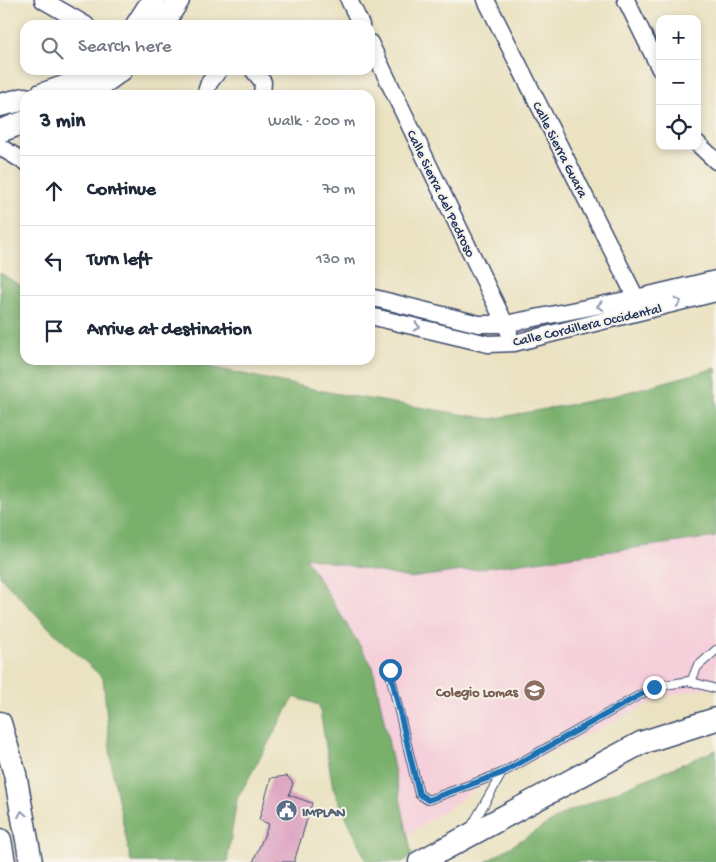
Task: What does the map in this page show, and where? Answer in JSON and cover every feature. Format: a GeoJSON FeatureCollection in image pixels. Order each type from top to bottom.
{"type":"FeatureCollection","features":[{"type":"Feature","properties":{"kind":"street"},"geometry":{"type":"LineString","coordinates":[[43,0],[77,20]]}},
{"type":"Feature","properties":{"kind":"street"},"geometry":{"type":"LineString","coordinates":[[140,20],[153,0]]}},
{"type":"Feature","properties":{"kind":"street"},"geometry":{"type":"LineString","coordinates":[[165,20],[178,0]]}},
{"type":"Feature","properties":{"kind":"street"},"geometry":{"type":"LineString","coordinates":[[350,0],[360,20]]}},
{"type":"Feature","properties":{"kind":"street","name":"Calle Sierra Guara"},"geometry":{"type":"LineString","coordinates":[[486,0],[636,298]]}},
{"type":"Feature","properties":{"kind":"street"},"geometry":{"type":"LineString","coordinates":[[626,0],[656,61]]}},
{"type":"Feature","properties":{"kind":"street","name":"Calle Sierra del Pedroso"},"geometry":{"type":"LineString","coordinates":[[375,53],[514,343]]}},
{"type":"Feature","properties":{"kind":"street"},"geometry":{"type":"LineString","coordinates":[[70,90],[93,86],[112,75]]}},
{"type":"Feature","properties":{"kind":"street"},"geometry":{"type":"LineString","coordinates":[[207,90],[215,75]]}},
{"type":"Feature","properties":{"kind":"street"},"geometry":{"type":"LineString","coordinates":[[257,75],[263,82],[262,90]]}},
{"type":"Feature","properties":{"kind":"street"},"geometry":{"type":"LineString","coordinates":[[0,105],[20,100]]}},
{"type":"Feature","properties":{"kind":"street"},"geometry":{"type":"LineString","coordinates":[[701,146],[716,161]]}},
{"type":"Feature","properties":{"kind":"street"},"geometry":{"type":"LineString","coordinates":[[0,147],[20,159]]}},
{"type":"Feature","properties":{"kind":"street","name":"Calle Cordillera Occidental"},"geometry":{"type":"LineString","coordinates":[[375,298],[479,324],[505,324],[636,298],[716,279]]}},
{"type":"Feature","properties":{"kind":"street","name":"Calle Cordillera Occidental"},"geometry":{"type":"LineString","coordinates":[[375,317],[488,344],[514,343],[716,293]]}},
{"type":"Feature","properties":{"kind":"street"},"geometry":{"type":"LineString","coordinates":[[420,862],[640,743],[716,719]]}},
{"type":"Feature","properties":{"kind":"street"},"geometry":{"type":"LineString","coordinates":[[0,723],[15,774],[31,862]]}},
{"type":"Feature","properties":{"kind":"street"},"geometry":{"type":"LineString","coordinates":[[0,840],[4,862]]}},
{"type":"Feature","properties":{"kind":"lane"},"geometry":{"type":"LineString","coordinates":[[691,682],[697,667],[716,650]]}},
{"type":"Feature","properties":{"kind":"lane"},"geometry":{"type":"LineString","coordinates":[[390,670],[419,794],[428,800],[502,773],[654,687],[691,682],[716,689]]}},
{"type":"Feature","properties":{"kind":"lane"},"geometry":{"type":"LineString","coordinates":[[704,686],[716,682]]}},
{"type":"Feature","properties":{"kind":"lane"},"geometry":{"type":"LineString","coordinates":[[467,835],[502,773]]}},
{"type":"Feature","properties":{"kind":"shaded area","name":"Colegio Lomas"},"geometry":{"type":"Polygon","coordinates":[[[716,537],[716,686],[665,696],[473,791],[407,836],[373,667],[304,557],[410,577],[716,537]]]}},
{"type":"Feature","properties":{"kind":"green space"},"geometry":{"type":"Polygon","coordinates":[[[0,273],[20,285],[20,365],[201,365],[333,393],[491,419],[606,398],[716,368],[716,537],[410,578],[305,557],[373,667],[412,856],[402,862],[367,862],[333,788],[319,705],[294,697],[237,799],[227,862],[131,862],[112,770],[103,678],[50,629],[0,576],[0,273]]]}},
{"type":"Feature","properties":{"kind":"green space"},"geometry":{"type":"Polygon","coordinates":[[[716,750],[716,862],[486,862],[565,813],[716,750]]]}},
{"type":"Feature","properties":{"kind":"building","name":"IMPLAN"},"geometry":{"type":"Polygon","coordinates":[[[287,776],[293,783],[289,795],[312,803],[294,862],[253,862],[269,824],[259,820],[271,778],[287,776]]]}},
{"type":"Feature","properties":{"kind":"place","name":"Colegio Lomas"},"geometry":{"type":"Point","coordinates":[534,691]}},
{"type":"Feature","properties":{"kind":"place","name":"IMPLAN"},"geometry":{"type":"Point","coordinates":[286,811]}},
{"type":"Feature","properties":{"kind":"route"},"geometry":{"type":"LineString","coordinates":[[390,670],[419,794],[428,800],[502,773],[654,687]]}}]}
